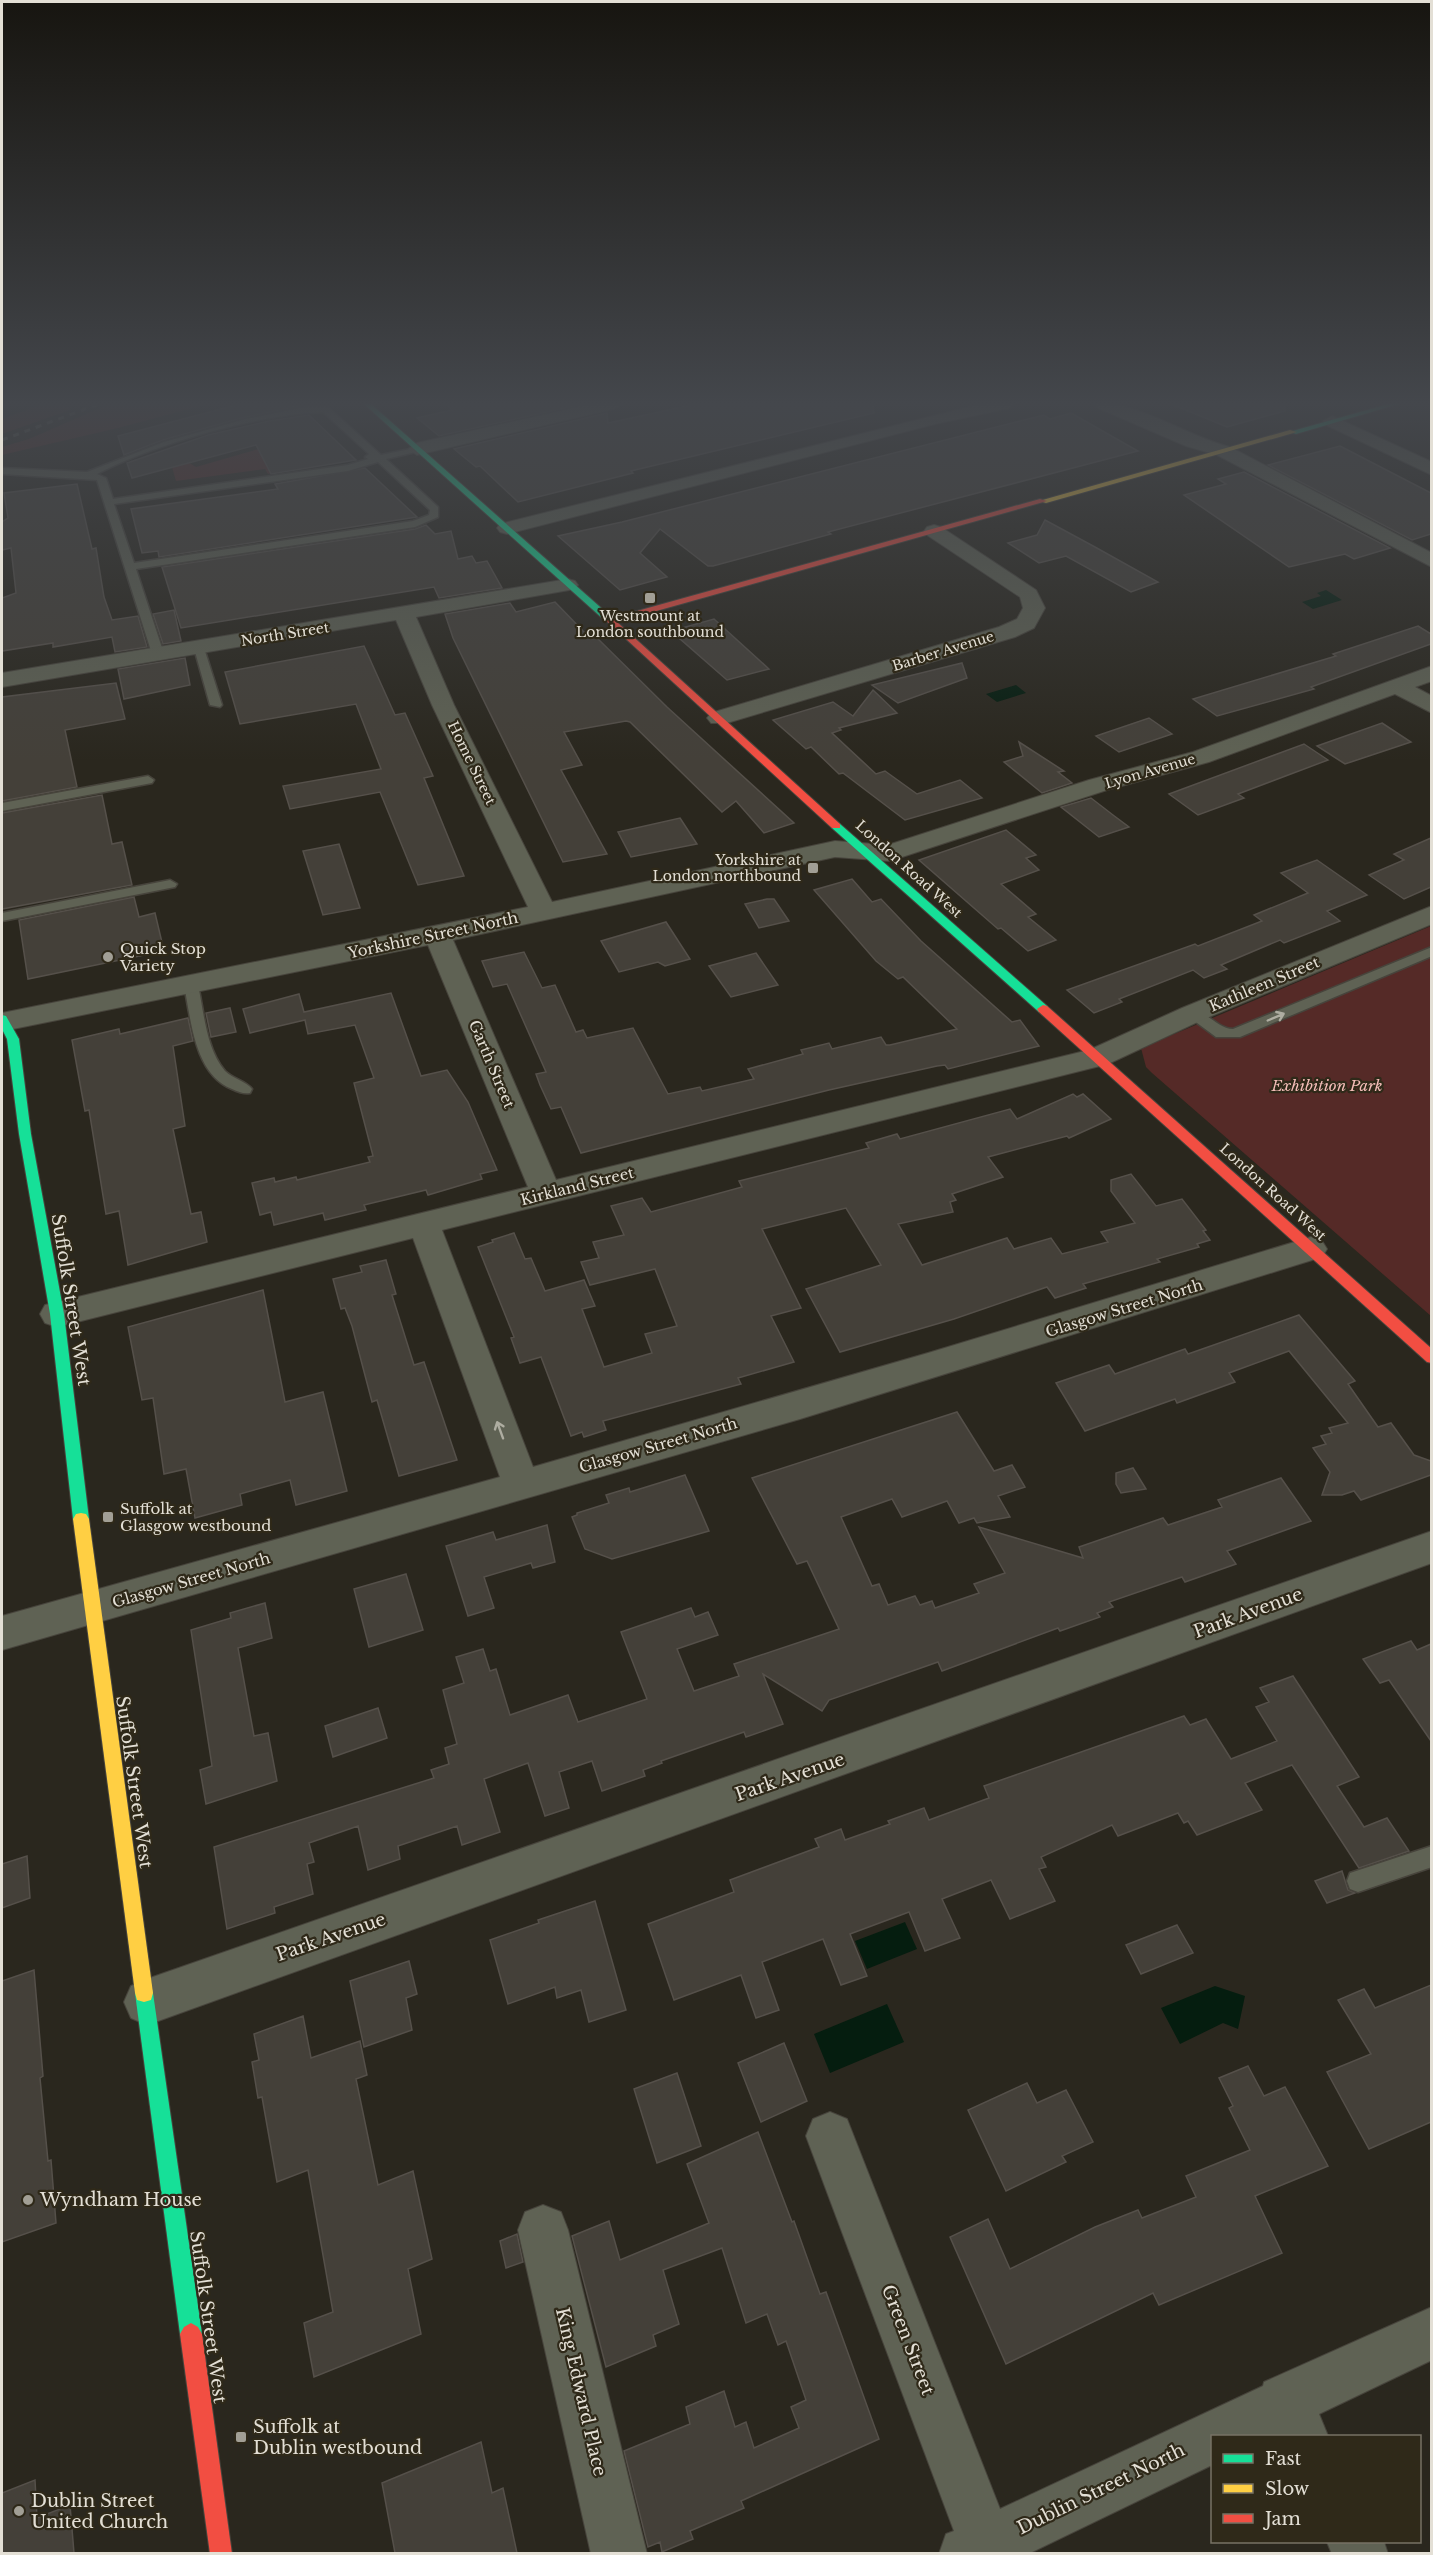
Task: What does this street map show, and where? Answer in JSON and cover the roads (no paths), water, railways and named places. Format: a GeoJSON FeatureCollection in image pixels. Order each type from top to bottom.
{"type":"FeatureCollection","features":[{"type":"Feature","properties":{"kind":"street","name":"London Road West"},"geometry":{"type":"LineString","coordinates":[[502,523],[719,718],[864,852],[1098,1057],[1431,1358]]}},
{"type":"Feature","properties":{"kind":"street"},"geometry":{"type":"LineString","coordinates":[[507,528],[526,523]]}},
{"type":"Feature","properties":{"kind":"street"},"geometry":{"type":"LineString","coordinates":[[611,621],[962,523]]}},
{"type":"Feature","properties":{"kind":"street"},"geometry":{"type":"LineString","coordinates":[[1359,523],[1431,561]]}},
{"type":"Feature","properties":{"kind":"street","name":"Barber Avenue"},"geometry":{"type":"LineString","coordinates":[[719,718],[1007,632],[1026,623],[1034,608],[1029,594],[934,531]]}},
{"type":"Feature","properties":{"kind":"street","name":"North Street"},"geometry":{"type":"LineString","coordinates":[[2,680],[568,585]]}},
{"type":"Feature","properties":{"kind":"street","name":"Home Street"},"geometry":{"type":"LineString","coordinates":[[404,614],[443,705],[543,911]]}},
{"type":"Feature","properties":{"kind":"street","name":"Lyon Avenue"},"geometry":{"type":"LineString","coordinates":[[864,852],[890,854],[1098,785],[1201,757],[1431,674]]}},
{"type":"Feature","properties":{"kind":"street"},"geometry":{"type":"LineString","coordinates":[[1397,686],[1431,706]]}},
{"type":"Feature","properties":{"kind":"street","name":"Yorkshire Street North"},"geometry":{"type":"LineString","coordinates":[[2,1022],[437,935],[835,849],[864,852]]}},
{"type":"Feature","properties":{"kind":"street","name":"Kathleen Street"},"geometry":{"type":"LineString","coordinates":[[1098,1057],[1192,1014],[1431,914]]}},
{"type":"Feature","properties":{"kind":"street","name":"Garth Street"},"geometry":{"type":"LineString","coordinates":[[437,935],[546,1193]]}},
{"type":"Feature","properties":{"kind":"street","name":"Suffolk Street West"},"geometry":{"type":"LineString","coordinates":[[2,1022],[13,1039],[25,1134],[57,1314],[91,1608],[221,2553]]}},
{"type":"Feature","properties":{"kind":"street","name":"Kirkland Street"},"geometry":{"type":"LineString","coordinates":[[57,1314],[1098,1057]]}},
{"type":"Feature","properties":{"kind":"street"},"geometry":{"type":"LineString","coordinates":[[424,1225],[520,1485]]}},
{"type":"Feature","properties":{"kind":"street","name":"Glasgow Street North"},"geometry":{"type":"LineString","coordinates":[[2,1633],[1143,1303],[1311,1249]]}},
{"type":"Feature","properties":{"kind":"street","name":"Park Avenue"},"geometry":{"type":"LineString","coordinates":[[147,2002],[927,1728],[1431,1547]]}},
{"type":"Feature","properties":{"kind":"street","name":"Green Street"},"geometry":{"type":"LineString","coordinates":[[830,2136],[976,2549]]}},
{"type":"Feature","properties":{"kind":"street","name":"King Edward Place"},"geometry":{"type":"LineString","coordinates":[[543,2230],[619,2553]]}},
{"type":"Feature","properties":{"kind":"street","name":"Dublin Street North"},"geometry":{"type":"LineString","coordinates":[[1253,2435],[1292,2419],[1431,2333]]}},
{"type":"Feature","properties":{"kind":"street","name":"Dublin Street North"},"geometry":{"type":"LineString","coordinates":[[976,2549],[1211,2452]]}},
{"type":"Feature","properties":{"kind":"lane"},"geometry":{"type":"LineString","coordinates":[[116,523],[158,654]]}},
{"type":"Feature","properties":{"kind":"lane"},"geometry":{"type":"LineString","coordinates":[[129,567],[417,523]]}},
{"type":"Feature","properties":{"kind":"lane"},"geometry":{"type":"LineString","coordinates":[[199,648],[216,705]]}},
{"type":"Feature","properties":{"kind":"lane"},"geometry":{"type":"LineString","coordinates":[[2,807],[148,780]]}},
{"type":"Feature","properties":{"kind":"lane"},"geometry":{"type":"LineString","coordinates":[[2,917],[170,884]]}},
{"type":"Feature","properties":{"kind":"lane"},"geometry":{"type":"LineString","coordinates":[[1192,1014],[1221,1034],[1235,1034],[1431,951]]}},
{"type":"Feature","properties":{"kind":"lane"},"geometry":{"type":"LineString","coordinates":[[191,984],[210,1058],[216,1071],[225,1081],[245,1089]]}},
{"type":"Feature","properties":{"kind":"lane"},"geometry":{"type":"LineString","coordinates":[[1358,1881],[1431,1856]]}},
{"type":"Feature","properties":{"kind":"place","name":"Westmount at London southbound"},"geometry":{"type":"Point","coordinates":[650,598]}},
{"type":"Feature","properties":{"kind":"place","name":"Yorkshire at London northbound"},"geometry":{"type":"Point","coordinates":[813,868]}},
{"type":"Feature","properties":{"kind":"place","name":"Quick Stop Variety"},"geometry":{"type":"Point","coordinates":[108,957]}},
{"type":"Feature","properties":{"kind":"place","name":"Suffolk at Glasgow westbound"},"geometry":{"type":"Point","coordinates":[108,1517]}},
{"type":"Feature","properties":{"kind":"place","name":"Wyndham House"},"geometry":{"type":"Point","coordinates":[28,2200]}},
{"type":"Feature","properties":{"kind":"place","name":"Suffolk at Dublin westbound"},"geometry":{"type":"Point","coordinates":[241,2437]}},
{"type":"Feature","properties":{"kind":"place","name":"Dublin Street United Church"},"geometry":{"type":"Point","coordinates":[19,2511]}},
{"type":"Feature","properties":{"kind":"park label","name":"Exhibition Park"},"geometry":{"type":"Point","coordinates":[1327,1085]}}]}
